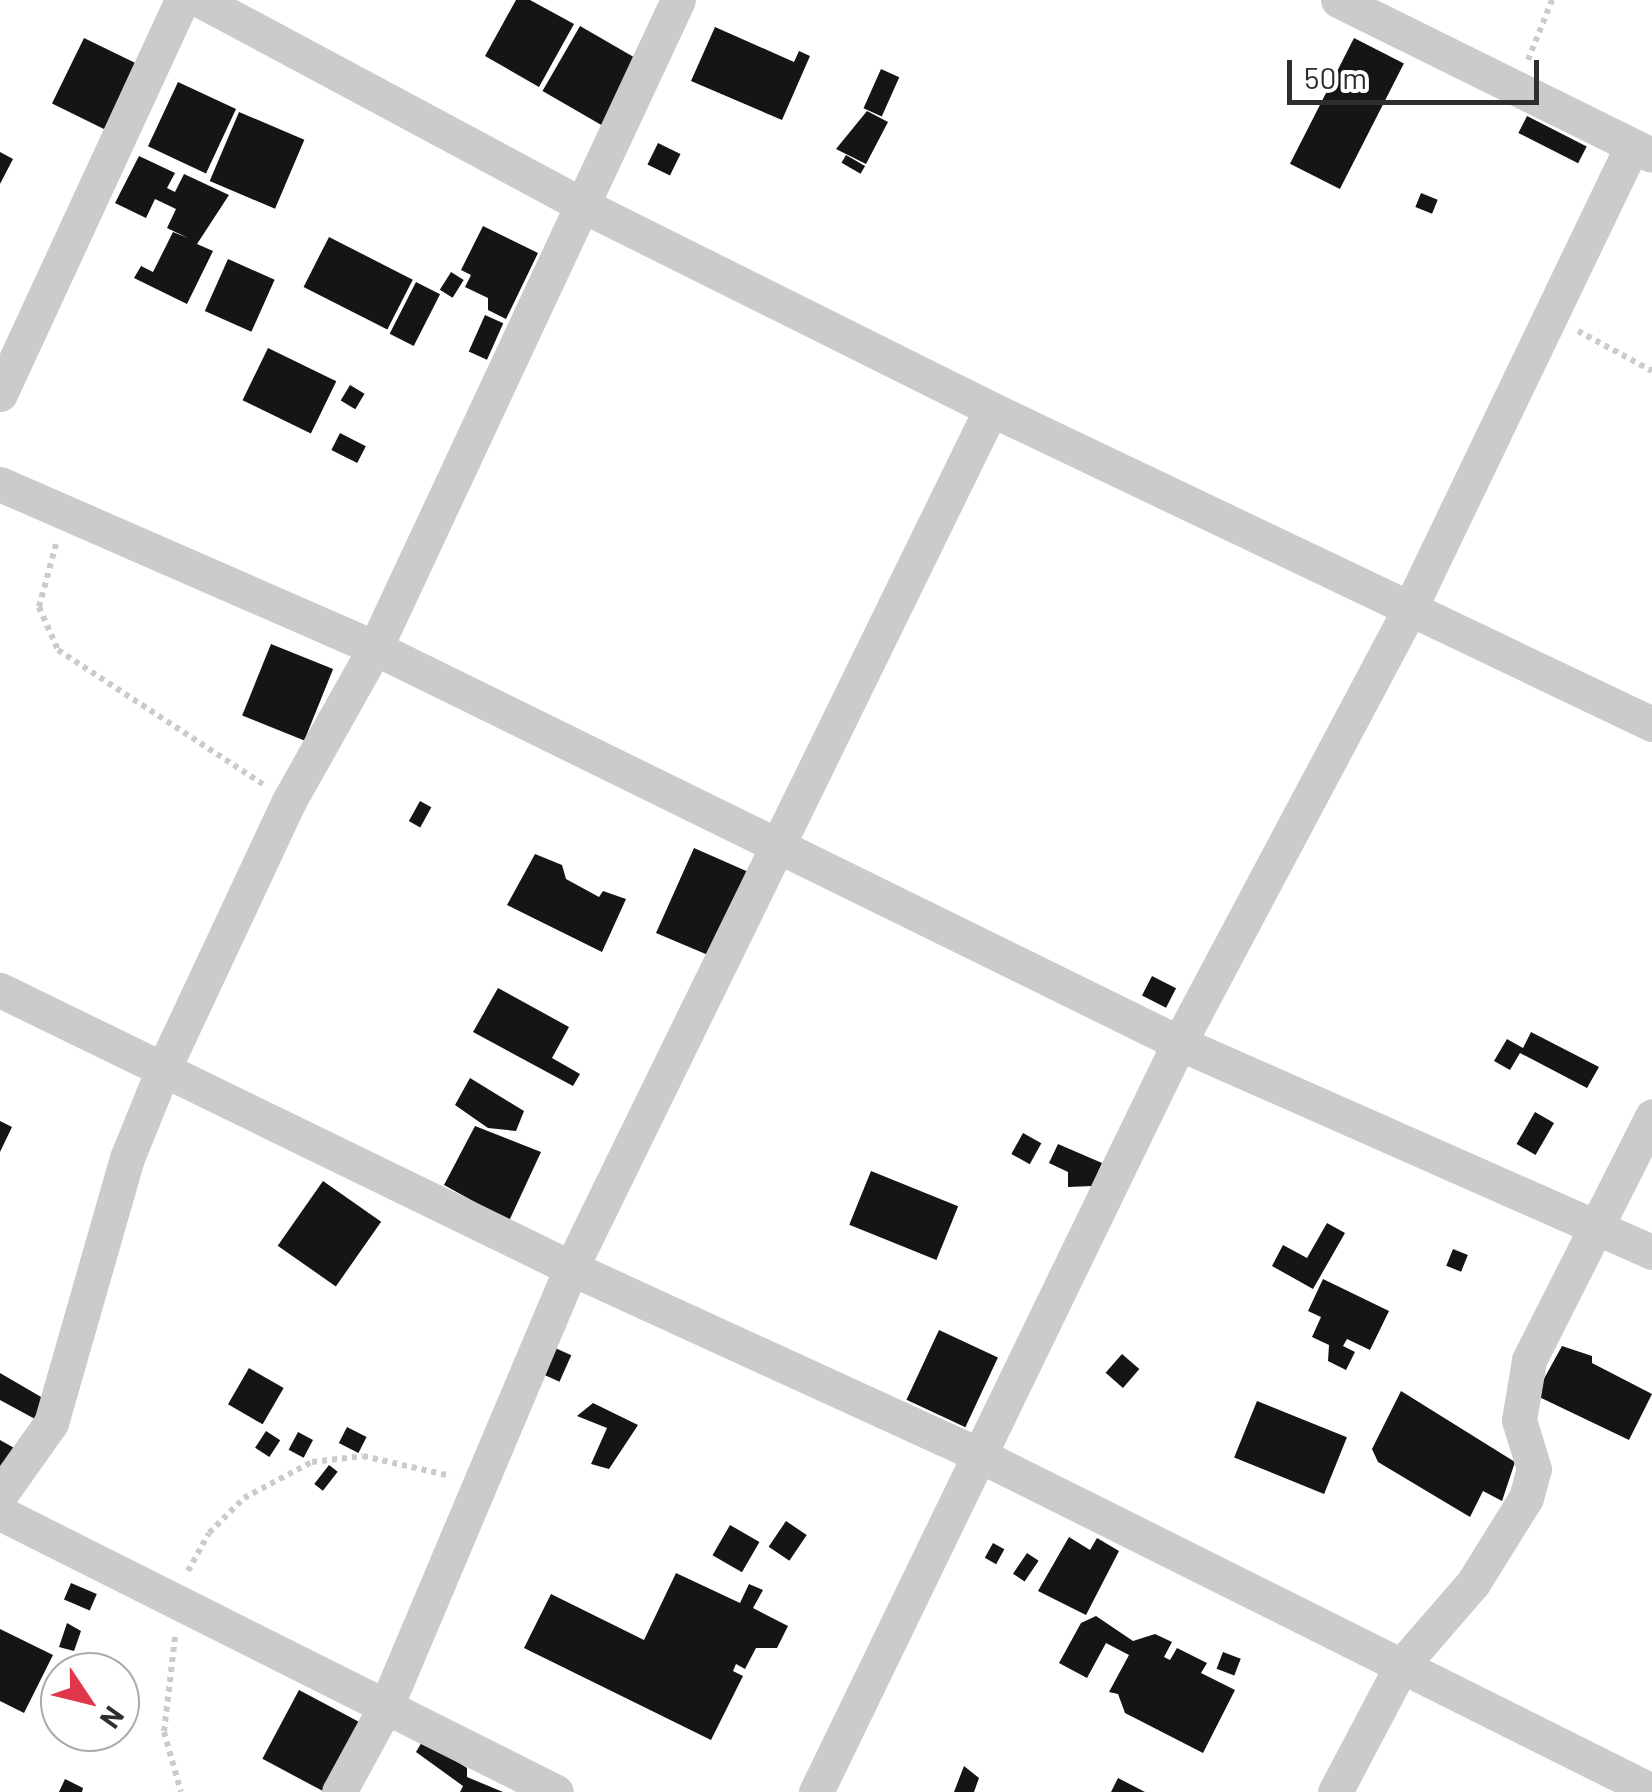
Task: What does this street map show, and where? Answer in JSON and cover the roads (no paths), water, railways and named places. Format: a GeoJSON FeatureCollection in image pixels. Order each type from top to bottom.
{"type":"FeatureCollection","features":[{"type":"Feature","properties":{"kind":"street"},"geometry":{"type":"LineString","coordinates":[[0,394],[182,0]]}},
{"type":"Feature","properties":{"kind":"street"},"geometry":{"type":"LineString","coordinates":[[200,0],[582,205],[991,410],[1652,724]]}},
{"type":"Feature","properties":{"kind":"street"},"geometry":{"type":"LineString","coordinates":[[0,1496],[51,1423],[127,1158],[162,1072],[289,800],[375,648],[678,0]]}},
{"type":"Feature","properties":{"kind":"street"},"geometry":{"type":"LineString","coordinates":[[816,1792],[1179,1043],[1410,608],[1549,316],[1642,150],[1338,0]]}},
{"type":"Feature","properties":{"kind":"street"},"geometry":{"type":"LineString","coordinates":[[339,1792],[387,1704],[571,1268],[991,410]]}},
{"type":"Feature","properties":{"kind":"street"},"geometry":{"type":"LineString","coordinates":[[0,484],[375,648],[1179,1043],[1652,1252]]}},
{"type":"Feature","properties":{"kind":"street"},"geometry":{"type":"LineString","coordinates":[[0,990],[571,1268],[979,1455],[1652,1791]]}},
{"type":"Feature","properties":{"kind":"street"},"geometry":{"type":"LineString","coordinates":[[1336,1792],[1402,1665],[1473,1583],[1526,1498],[1534,1469],[1519,1420],[1520,1388],[1652,1116]]}},
{"type":"Feature","properties":{"kind":"street"},"geometry":{"type":"LineString","coordinates":[[0,1513],[556,1792]]}}]}
